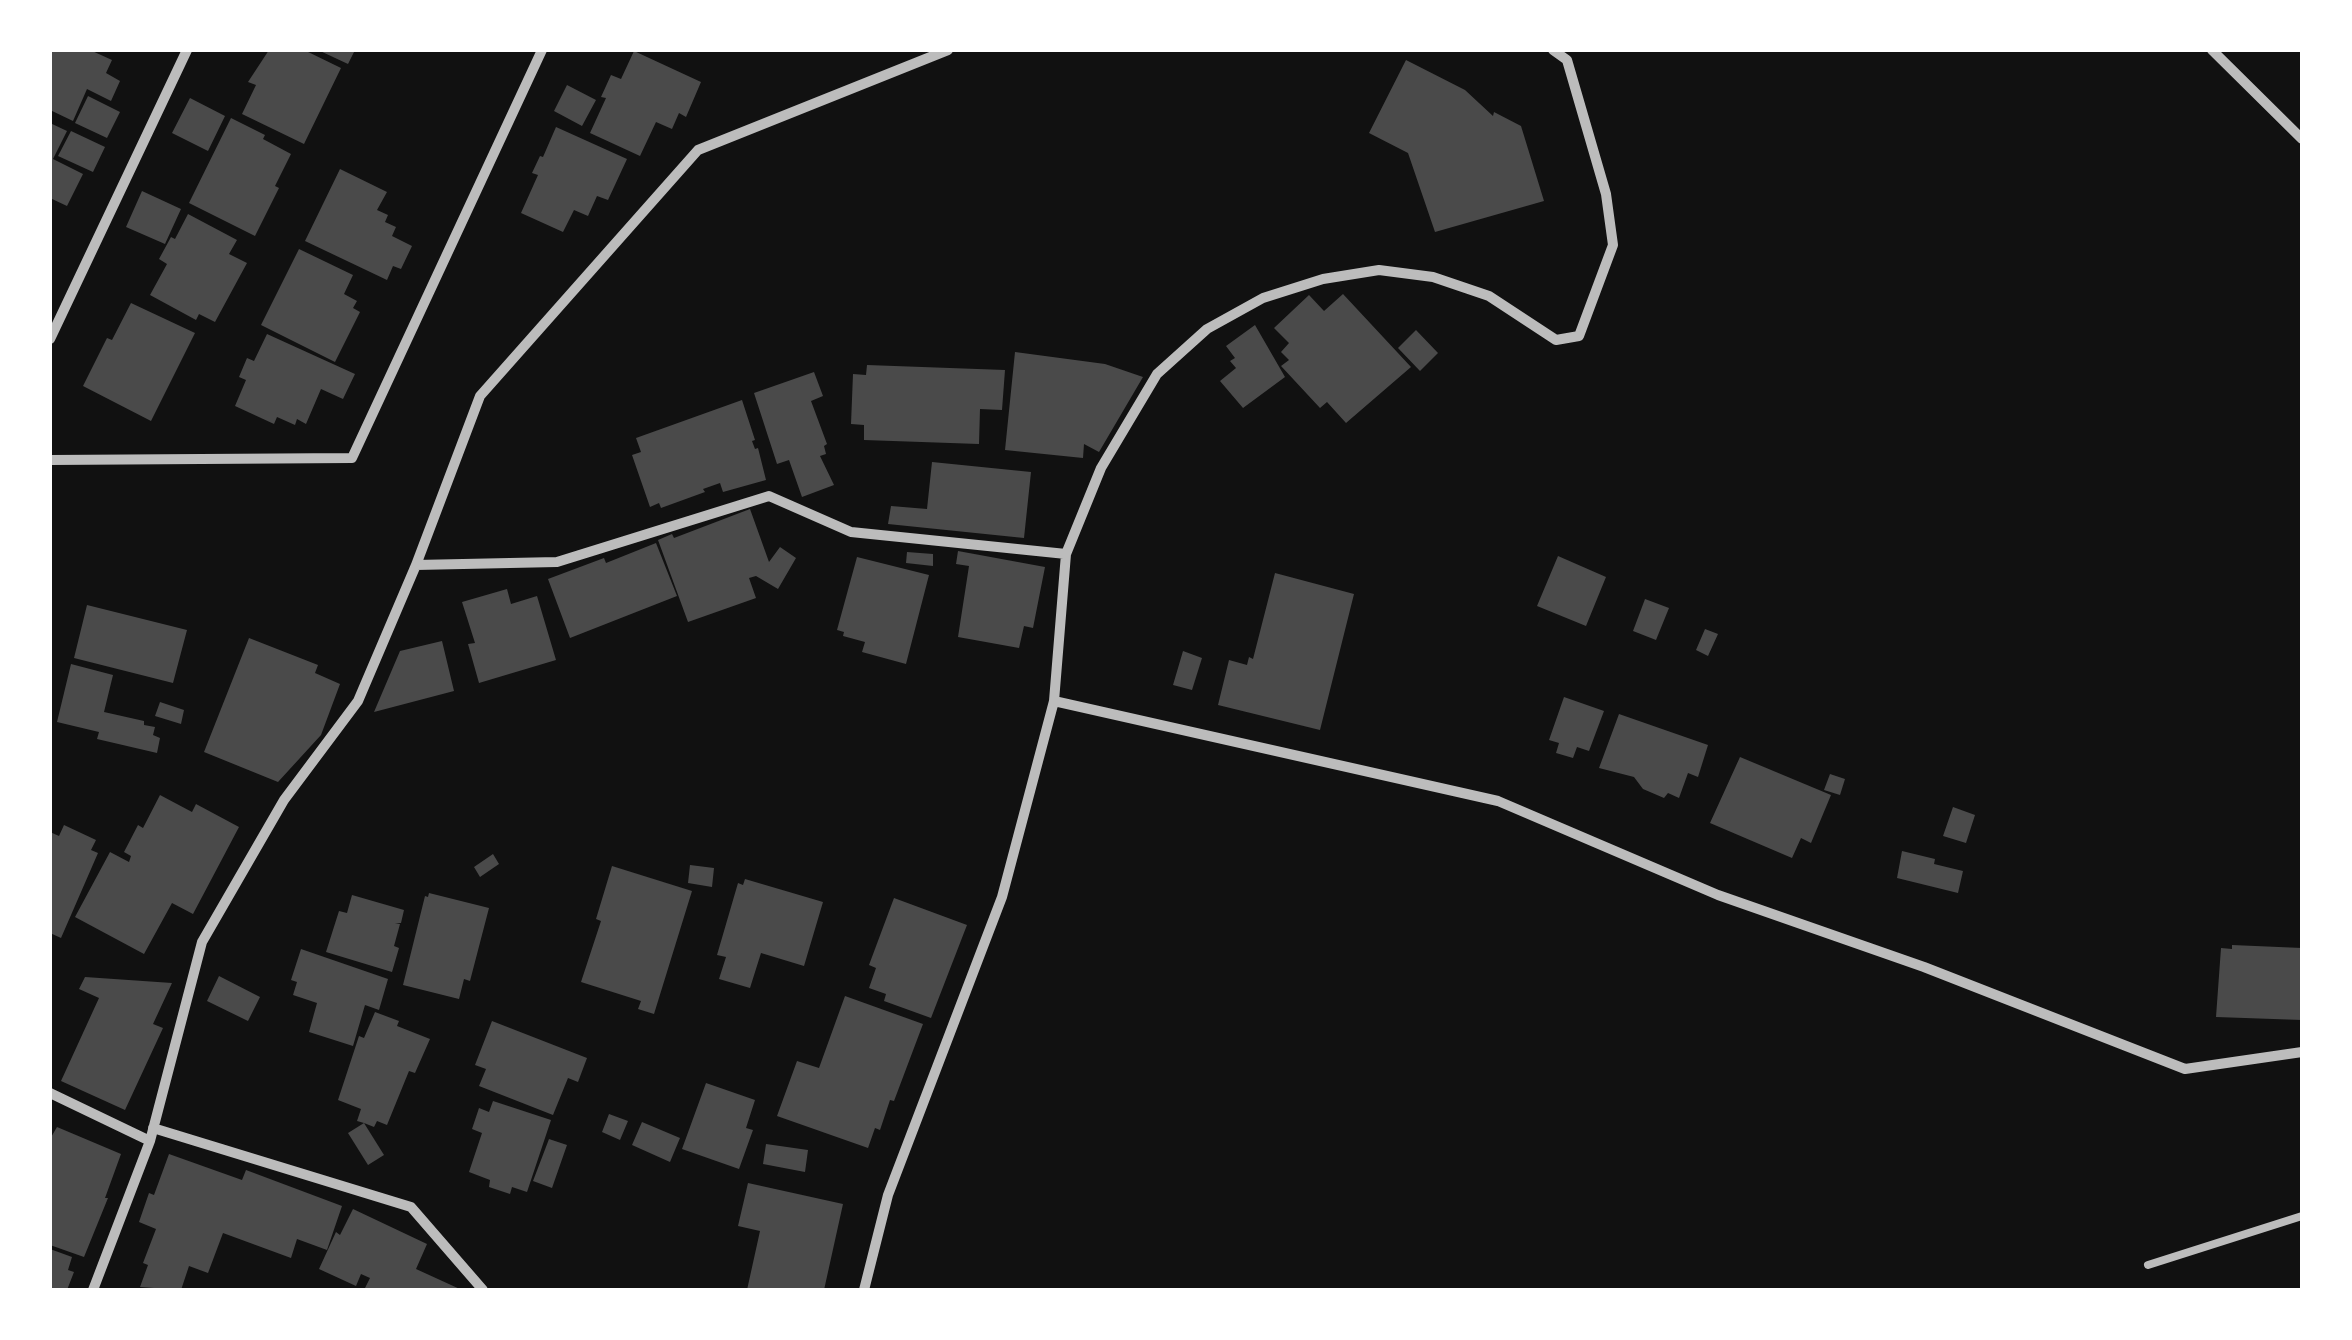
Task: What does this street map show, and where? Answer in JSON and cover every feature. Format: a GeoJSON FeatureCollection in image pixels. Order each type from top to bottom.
{"type":"FeatureCollection","features":[{"type":"Feature","properties":{"kind":"street"},"geometry":{"type":"LineString","coordinates":[[50,339],[188,50]]}},
{"type":"Feature","properties":{"kind":"street"},"geometry":{"type":"LineString","coordinates":[[50,460],[352,458],[542,50]]}},
{"type":"Feature","properties":{"kind":"street"},"geometry":{"type":"LineString","coordinates":[[93,1290],[150,1141],[202,942],[284,800],[358,701],[416,565],[480,396],[698,150],[948,50]]}},
{"type":"Feature","properties":{"kind":"street"},"geometry":{"type":"LineString","coordinates":[[864,1290],[888,1195],[1002,897],[1054,701],[1066,554],[1101,468],[1157,374],[1206,329],[1264,298],[1323,278],[1379,270],[1434,277],[1489,296],[1556,340],[1579,336],[1613,245],[1606,194],[1567,60],[1553,50]]}},
{"type":"Feature","properties":{"kind":"street"},"geometry":{"type":"LineString","coordinates":[[2212,50],[2302,138]]}},
{"type":"Feature","properties":{"kind":"street"},"geometry":{"type":"LineString","coordinates":[[416,565],[557,562],[769,496],[851,532],[1066,554]]}},
{"type":"Feature","properties":{"kind":"street"},"geometry":{"type":"LineString","coordinates":[[1054,701],[1498,801],[1718,895],[1924,967],[2184,1069],[2302,1052]]}},
{"type":"Feature","properties":{"kind":"street"},"geometry":{"type":"LineString","coordinates":[[50,1094],[150,1141]]}},
{"type":"Feature","properties":{"kind":"street"},"geometry":{"type":"LineString","coordinates":[[153,1128],[411,1208],[482,1290]]}},
{"type":"Feature","properties":{"kind":"lane"},"geometry":{"type":"LineString","coordinates":[[2148,1265],[2302,1216]]}},
{"type":"Feature","properties":{"kind":"building"},"geometry":{"type":"Polygon","coordinates":[[[50,50],[90,50],[112,60],[106,73],[120,81],[111,101],[87,89],[73,121],[50,110],[50,50]]]}},
{"type":"Feature","properties":{"kind":"building"},"geometry":{"type":"Polygon","coordinates":[[[269,50],[304,50],[341,68],[304,144],[242,114],[256,85],[248,82],[269,50]]]}},
{"type":"Feature","properties":{"kind":"building"},"geometry":{"type":"Polygon","coordinates":[[[318,50],[355,50],[348,64],[318,50]]]}},
{"type":"Feature","properties":{"kind":"building"},"geometry":{"type":"Polygon","coordinates":[[[634,51],[701,82],[686,117],[679,113],[672,129],[656,122],[640,156],[590,133],[606,98],[601,97],[611,75],[621,79],[634,51]]]}},
{"type":"Feature","properties":{"kind":"building"},"geometry":{"type":"Polygon","coordinates":[[[1406,60],[1465,90],[1493,116],[1494,112],[1521,126],[1544,201],[1435,232],[1408,153],[1369,133],[1406,60]]]}},
{"type":"Feature","properties":{"kind":"building"},"geometry":{"type":"Polygon","coordinates":[[[567,85],[596,100],[582,126],[554,111],[567,85]]]}},
{"type":"Feature","properties":{"kind":"building"},"geometry":{"type":"Polygon","coordinates":[[[88,96],[120,112],[107,138],[75,123],[88,96]]]}},
{"type":"Feature","properties":{"kind":"building"},"geometry":{"type":"Polygon","coordinates":[[[190,98],[225,116],[208,151],[172,133],[190,98]]]}},
{"type":"Feature","properties":{"kind":"building"},"geometry":{"type":"Polygon","coordinates":[[[231,118],[291,154],[255,236],[189,203],[231,118]]]}},
{"type":"Feature","properties":{"kind":"building"},"geometry":{"type":"Polygon","coordinates":[[[50,123],[67,131],[53,159],[83,174],[67,206],[50,198],[50,123]]]}},
{"type":"Feature","properties":{"kind":"building"},"geometry":{"type":"Polygon","coordinates":[[[556,127],[627,159],[608,200],[597,196],[588,216],[574,210],[563,232],[521,213],[538,175],[532,173],[556,127]]]}},
{"type":"Feature","properties":{"kind":"building"},"geometry":{"type":"Polygon","coordinates":[[[71,131],[105,147],[93,172],[58,156],[71,131]]]}},
{"type":"Feature","properties":{"kind":"building"},"geometry":{"type":"Polygon","coordinates":[[[340,169],[387,192],[377,210],[388,215],[385,222],[396,227],[392,236],[412,246],[401,269],[393,266],[387,280],[305,241],[340,169]]]}},
{"type":"Feature","properties":{"kind":"building"},"geometry":{"type":"Polygon","coordinates":[[[142,191],[181,209],[165,244],[126,227],[142,191]]]}},
{"type":"Feature","properties":{"kind":"building"},"geometry":{"type":"Polygon","coordinates":[[[188,214],[237,240],[229,254],[247,263],[215,322],[199,314],[196,320],[150,295],[167,264],[159,259],[188,214]]]}},
{"type":"Feature","properties":{"kind":"building"},"geometry":{"type":"Polygon","coordinates":[[[299,249],[353,275],[344,294],[357,301],[353,308],[360,312],[335,362],[261,325],[299,249]]]}},
{"type":"Feature","properties":{"kind":"building"},"geometry":{"type":"Polygon","coordinates":[[[1343,294],[1411,367],[1346,423],[1327,402],[1320,408],[1281,366],[1289,360],[1281,352],[1289,343],[1274,328],[1309,295],[1324,311],[1343,294]]]}},
{"type":"Feature","properties":{"kind":"building"},"geometry":{"type":"Polygon","coordinates":[[[131,303],[195,333],[151,421],[83,386],[107,338],[112,340],[131,303]]]}},
{"type":"Feature","properties":{"kind":"building"},"geometry":{"type":"Polygon","coordinates":[[[1255,325],[1285,377],[1243,408],[1220,381],[1236,368],[1230,361],[1235,358],[1226,346],[1255,325]]]}},
{"type":"Feature","properties":{"kind":"building"},"geometry":{"type":"Polygon","coordinates":[[[1416,330],[1438,353],[1420,371],[1398,348],[1416,330]]]}},
{"type":"Feature","properties":{"kind":"building"},"geometry":{"type":"Polygon","coordinates":[[[267,334],[355,374],[343,399],[321,389],[306,424],[297,419],[295,425],[277,417],[274,424],[235,406],[246,380],[239,377],[247,358],[254,361],[267,334]]]}},
{"type":"Feature","properties":{"kind":"building"},"geometry":{"type":"Polygon","coordinates":[[[1015,352],[1105,364],[1143,377],[1099,452],[1084,444],[1083,458],[1005,450],[1015,352]]]}},
{"type":"Feature","properties":{"kind":"building"},"geometry":{"type":"Polygon","coordinates":[[[867,365],[1005,370],[1002,410],[980,409],[979,444],[864,440],[864,425],[851,424],[853,374],[866,375],[867,365]]]}},
{"type":"Feature","properties":{"kind":"building"},"geometry":{"type":"Polygon","coordinates":[[[814,372],[823,396],[811,401],[827,444],[826,454],[820,456],[834,485],[802,497],[789,460],[777,464],[754,393],[814,372]]]}},
{"type":"Feature","properties":{"kind":"building"},"geometry":{"type":"Polygon","coordinates":[[[742,400],[766,480],[723,492],[720,483],[661,508],[659,503],[650,507],[632,455],[641,452],[636,438],[742,400]]]}},
{"type":"Feature","properties":{"kind":"building"},"geometry":{"type":"Polygon","coordinates":[[[932,462],[1031,472],[1024,538],[888,524],[891,506],[927,509],[932,462]]]}},
{"type":"Feature","properties":{"kind":"building"},"geometry":{"type":"Polygon","coordinates":[[[750,509],[769,562],[780,547],[796,558],[778,589],[756,576],[749,578],[756,598],[688,622],[658,540],[672,534],[674,538],[750,509]]]}},
{"type":"Feature","properties":{"kind":"building"},"geometry":{"type":"Polygon","coordinates":[[[656,543],[677,596],[570,638],[548,579],[604,558],[606,563],[656,543]]]}},
{"type":"Feature","properties":{"kind":"building"},"geometry":{"type":"Polygon","coordinates":[[[958,551],[1045,567],[1033,628],[1024,626],[1019,648],[958,637],[969,566],[956,564],[958,551]]]}},
{"type":"Feature","properties":{"kind":"building"},"geometry":{"type":"Polygon","coordinates":[[[907,552],[933,554],[933,566],[906,563],[907,552]]]}},
{"type":"Feature","properties":{"kind":"building"},"geometry":{"type":"Polygon","coordinates":[[[1558,556],[1606,577],[1586,626],[1537,606],[1558,556]]]}},
{"type":"Feature","properties":{"kind":"building"},"geometry":{"type":"Polygon","coordinates":[[[857,557],[929,575],[906,664],[862,652],[865,642],[843,636],[844,632],[837,630],[857,557]]]}},
{"type":"Feature","properties":{"kind":"building"},"geometry":{"type":"Polygon","coordinates":[[[1275,573],[1354,594],[1320,730],[1218,705],[1229,660],[1247,665],[1249,657],[1253,659],[1275,573]]]}},
{"type":"Feature","properties":{"kind":"building"},"geometry":{"type":"Polygon","coordinates":[[[507,589],[511,604],[537,596],[556,660],[479,683],[468,644],[475,643],[462,602],[507,589]]]}},
{"type":"Feature","properties":{"kind":"building"},"geometry":{"type":"Polygon","coordinates":[[[1645,599],[1669,608],[1656,640],[1633,631],[1645,599]]]}},
{"type":"Feature","properties":{"kind":"building"},"geometry":{"type":"Polygon","coordinates":[[[87,605],[187,630],[173,683],[74,658],[87,605]]]}},
{"type":"Feature","properties":{"kind":"building"},"geometry":{"type":"Polygon","coordinates":[[[1705,629],[1718,634],[1708,656],[1696,650],[1705,629]]]}},
{"type":"Feature","properties":{"kind":"building"},"geometry":{"type":"Polygon","coordinates":[[[249,638],[318,665],[315,673],[340,684],[321,735],[278,782],[204,752],[249,638]]]}},
{"type":"Feature","properties":{"kind":"building"},"geometry":{"type":"Polygon","coordinates":[[[442,641],[454,691],[374,712],[400,651],[442,641]]]}},
{"type":"Feature","properties":{"kind":"building"},"geometry":{"type":"Polygon","coordinates":[[[1183,651],[1202,658],[1192,690],[1173,685],[1183,651]]]}},
{"type":"Feature","properties":{"kind":"building"},"geometry":{"type":"Polygon","coordinates":[[[71,664],[113,675],[104,712],[155,727],[153,735],[160,738],[157,753],[97,739],[99,732],[57,722],[71,664]]]}},
{"type":"Feature","properties":{"kind":"building"},"geometry":{"type":"Polygon","coordinates":[[[1564,697],[1604,711],[1589,751],[1577,747],[1573,758],[1556,753],[1559,743],[1549,740],[1564,697]]]}},
{"type":"Feature","properties":{"kind":"building"},"geometry":{"type":"Polygon","coordinates":[[[160,702],[184,710],[181,724],[155,716],[160,702]]]}},
{"type":"Feature","properties":{"kind":"building"},"geometry":{"type":"Polygon","coordinates":[[[1619,714],[1708,745],[1698,777],[1688,773],[1679,798],[1668,793],[1664,798],[1643,789],[1634,777],[1599,768],[1619,714]]]}},
{"type":"Feature","properties":{"kind":"building"},"geometry":{"type":"Polygon","coordinates":[[[1740,757],[1831,795],[1811,843],[1801,838],[1792,858],[1710,823],[1740,757]]]}},
{"type":"Feature","properties":{"kind":"building"},"geometry":{"type":"Polygon","coordinates":[[[1830,774],[1845,779],[1840,795],[1824,790],[1830,774]]]}},
{"type":"Feature","properties":{"kind":"building"},"geometry":{"type":"Polygon","coordinates":[[[160,795],[192,812],[196,804],[239,827],[193,914],[172,903],[144,954],[75,917],[110,852],[129,862],[131,856],[124,852],[138,825],[143,828],[160,795]]]}},
{"type":"Feature","properties":{"kind":"building"},"geometry":{"type":"Polygon","coordinates":[[[1953,807],[1975,815],[1966,843],[1943,836],[1953,807]]]}},
{"type":"Feature","properties":{"kind":"building"},"geometry":{"type":"Polygon","coordinates":[[[64,825],[96,840],[91,850],[98,853],[61,938],[50,933],[50,832],[59,836],[64,825]]]}},
{"type":"Feature","properties":{"kind":"building"},"geometry":{"type":"Polygon","coordinates":[[[1902,851],[1963,871],[1958,893],[1897,878],[1902,851]]]}},
{"type":"Feature","properties":{"kind":"building"},"geometry":{"type":"Polygon","coordinates":[[[493,854],[499,864],[480,877],[474,867],[493,854]]]}},
{"type":"Feature","properties":{"kind":"building"},"geometry":{"type":"Polygon","coordinates":[[[690,865],[714,868],[712,887],[688,883],[690,865]]]}},
{"type":"Feature","properties":{"kind":"building"},"geometry":{"type":"Polygon","coordinates":[[[612,866],[692,891],[654,1014],[638,1009],[641,1001],[581,982],[601,921],[596,919],[612,866]]]}},
{"type":"Feature","properties":{"kind":"building"},"geometry":{"type":"Polygon","coordinates":[[[745,879],[823,902],[804,966],[761,953],[750,988],[719,979],[726,957],[717,955],[738,883],[743,885],[745,879]]]}},
{"type":"Feature","properties":{"kind":"building"},"geometry":{"type":"Polygon","coordinates":[[[429,893],[489,908],[470,981],[464,979],[459,999],[403,985],[425,896],[429,893]]]}},
{"type":"Feature","properties":{"kind":"building"},"geometry":{"type":"Polygon","coordinates":[[[352,895],[404,910],[401,923],[395,923],[400,924],[394,946],[399,948],[392,972],[326,952],[339,911],[347,913],[352,895]]]}},
{"type":"Feature","properties":{"kind":"building"},"geometry":{"type":"Polygon","coordinates":[[[894,898],[967,925],[931,1018],[884,1001],[886,994],[869,988],[876,968],[869,965],[894,898]]]}},
{"type":"Feature","properties":{"kind":"building"},"geometry":{"type":"Polygon","coordinates":[[[2232,945],[2302,948],[2302,1020],[2216,1017],[2221,948],[2232,949],[2232,945]]]}},
{"type":"Feature","properties":{"kind":"building"},"geometry":{"type":"Polygon","coordinates":[[[301,949],[388,979],[379,1010],[365,1005],[353,1046],[309,1032],[317,1003],[293,995],[297,982],[291,980],[301,949]]]}},
{"type":"Feature","properties":{"kind":"building"},"geometry":{"type":"Polygon","coordinates":[[[219,976],[260,997],[248,1021],[207,1001],[219,976]]]}},
{"type":"Feature","properties":{"kind":"building"},"geometry":{"type":"Polygon","coordinates":[[[85,977],[172,983],[153,1024],[163,1028],[125,1110],[61,1081],[99,998],[79,989],[85,977]]]}},
{"type":"Feature","properties":{"kind":"building"},"geometry":{"type":"Polygon","coordinates":[[[845,996],[923,1024],[894,1101],[890,1100],[880,1130],[875,1128],[868,1148],[777,1116],[797,1061],[819,1068],[845,996]]]}},
{"type":"Feature","properties":{"kind":"building"},"geometry":{"type":"Polygon","coordinates":[[[375,1012],[430,1039],[415,1073],[409,1071],[387,1125],[377,1121],[374,1127],[357,1121],[361,1109],[338,1100],[359,1036],[364,1038],[375,1012]]]}},
{"type":"Feature","properties":{"kind":"building"},"geometry":{"type":"Polygon","coordinates":[[[492,1021],[587,1058],[578,1082],[568,1078],[553,1115],[479,1086],[486,1069],[475,1065],[492,1021]]]}},
{"type":"Feature","properties":{"kind":"building"},"geometry":{"type":"Polygon","coordinates":[[[706,1083],[755,1100],[746,1128],[753,1130],[739,1169],[682,1149],[706,1083]]]}},
{"type":"Feature","properties":{"kind":"building"},"geometry":{"type":"Polygon","coordinates":[[[493,1101],[551,1120],[527,1192],[512,1187],[510,1194],[489,1187],[490,1180],[469,1172],[482,1133],[472,1129],[479,1108],[489,1112],[493,1101]]]}},
{"type":"Feature","properties":{"kind":"building"},"geometry":{"type":"Polygon","coordinates":[[[609,1114],[628,1121],[620,1140],[602,1132],[609,1114]]]}},
{"type":"Feature","properties":{"kind":"building"},"geometry":{"type":"Polygon","coordinates":[[[642,1122],[680,1138],[670,1162],[632,1145],[642,1122]]]}},
{"type":"Feature","properties":{"kind":"building"},"geometry":{"type":"Polygon","coordinates":[[[364,1123],[384,1155],[368,1165],[348,1133],[364,1123]]]}},
{"type":"Feature","properties":{"kind":"building"},"geometry":{"type":"Polygon","coordinates":[[[57,1127],[121,1154],[84,1257],[50,1245],[50,1139],[57,1127]]]}},
{"type":"Feature","properties":{"kind":"building"},"geometry":{"type":"Polygon","coordinates":[[[549,1139],[567,1145],[552,1188],[533,1181],[549,1139]]]}},
{"type":"Feature","properties":{"kind":"building"},"geometry":{"type":"Polygon","coordinates":[[[766,1144],[808,1150],[805,1172],[763,1164],[766,1144]]]}},
{"type":"Feature","properties":{"kind":"building"},"geometry":{"type":"Polygon","coordinates":[[[169,1154],[242,1180],[246,1170],[342,1206],[327,1250],[297,1239],[291,1258],[223,1233],[208,1273],[189,1266],[181,1290],[140,1287],[148,1265],[143,1263],[156,1229],[139,1222],[169,1154]]]}},
{"type":"Feature","properties":{"kind":"building"},"geometry":{"type":"Polygon","coordinates":[[[748,1183],[843,1204],[824,1290],[747,1290],[760,1231],[738,1226],[748,1183]]]}},
{"type":"Feature","properties":{"kind":"building"},"geometry":{"type":"Polygon","coordinates":[[[353,1209],[427,1244],[416,1269],[462,1290],[364,1290],[370,1278],[361,1274],[356,1286],[319,1269],[336,1232],[340,1235],[353,1209]]]}},
{"type":"Feature","properties":{"kind":"building"},"geometry":{"type":"Polygon","coordinates":[[[50,1249],[72,1257],[68,1270],[74,1272],[67,1290],[50,1290],[50,1249]]]}}]}
